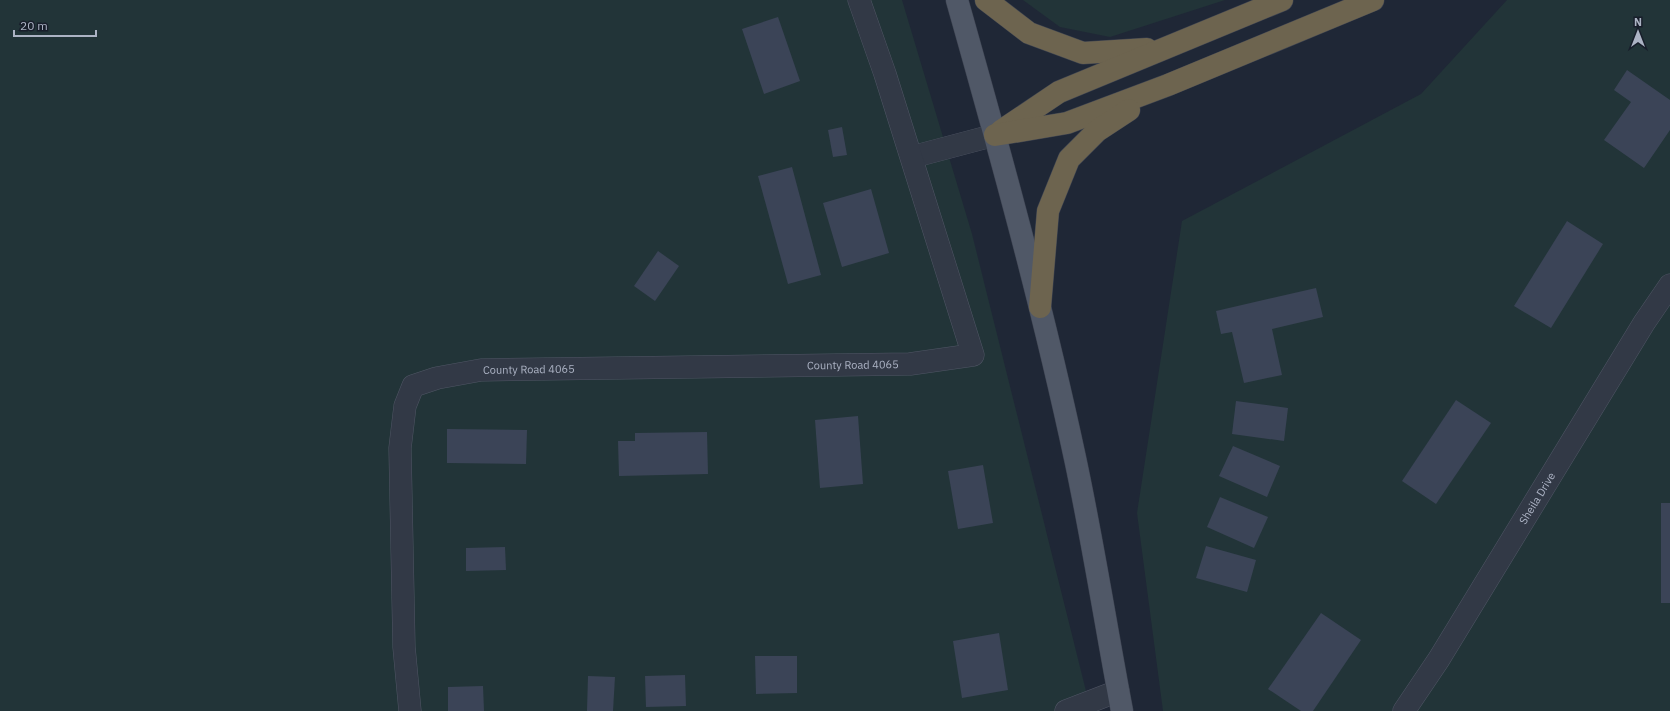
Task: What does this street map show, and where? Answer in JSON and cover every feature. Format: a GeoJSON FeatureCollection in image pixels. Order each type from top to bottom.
{"type":"FeatureCollection","features":[{"type":"Feature","properties":{"kind":"highway"},"geometry":{"type":"LineString","coordinates":[[986,0],[1029,33],[1083,53],[1164,48]]}},
{"type":"Feature","properties":{"kind":"highway"},"geometry":{"type":"LineString","coordinates":[[995,135],[1059,92],[1282,0]]}},
{"type":"Feature","properties":{"kind":"highway"},"geometry":{"type":"LineString","coordinates":[[995,135],[1067,123],[1168,85],[1373,0]]}},
{"type":"Feature","properties":{"kind":"highway"},"geometry":{"type":"LineString","coordinates":[[1040,307],[1048,211],[1069,159],[1096,131],[1168,85]]}},
{"type":"Feature","properties":{"kind":"main road"},"geometry":{"type":"LineString","coordinates":[[957,0],[995,135],[1040,307],[1075,458],[1120,701]]}},
{"type":"Feature","properties":{"kind":"street"},"geometry":{"type":"LineString","coordinates":[[859,0],[912,157],[995,135]]}},
{"type":"Feature","properties":{"kind":"street","name":"County Road 4065"},"geometry":{"type":"LineString","coordinates":[[410,711],[404,647],[400,448],[405,406],[413,386],[437,378],[481,370],[910,364],[973,355],[912,157]]}},
{"type":"Feature","properties":{"kind":"street","name":"Sheila Drive"},"geometry":{"type":"LineString","coordinates":[[1404,711],[1439,659],[1637,336],[1670,285]]}},
{"type":"Feature","properties":{"kind":"street"},"geometry":{"type":"LineString","coordinates":[[1066,711],[1120,701]]}},
{"type":"Feature","properties":{"kind":"shaded area"},"geometry":{"type":"Polygon","coordinates":[[[0,0],[902,0],[972,234],[1091,711],[0,711],[0,0]]]}},
{"type":"Feature","properties":{"kind":"shaded area"},"geometry":{"type":"Polygon","coordinates":[[[1023,0],[1225,0],[1110,37],[1060,27],[1023,0]]]}},
{"type":"Feature","properties":{"kind":"shaded area"},"geometry":{"type":"Polygon","coordinates":[[[1507,0],[1670,0],[1670,711],[1163,711],[1137,513],[1182,221],[1421,94],[1507,0]]]}},
{"type":"Feature","properties":{"kind":"building"},"geometry":{"type":"Polygon","coordinates":[[[778,17],[800,81],[764,94],[742,29],[778,17]]]}},
{"type":"Feature","properties":{"kind":"building"},"geometry":{"type":"Polygon","coordinates":[[[1627,70],[1670,100],[1670,130],[1644,168],[1604,140],[1631,102],[1614,90],[1627,70]]]}},
{"type":"Feature","properties":{"kind":"building"},"geometry":{"type":"Polygon","coordinates":[[[842,127],[847,155],[833,157],[828,130],[842,127]]]}},
{"type":"Feature","properties":{"kind":"building"},"geometry":{"type":"Polygon","coordinates":[[[792,167],[821,275],[788,284],[758,176],[792,167]]]}},
{"type":"Feature","properties":{"kind":"building"},"geometry":{"type":"Polygon","coordinates":[[[871,189],[889,253],[842,267],[823,203],[871,189]]]}},
{"type":"Feature","properties":{"kind":"building"},"geometry":{"type":"Polygon","coordinates":[[[1567,221],[1603,244],[1551,328],[1514,306],[1567,221]]]}},
{"type":"Feature","properties":{"kind":"building"},"geometry":{"type":"Polygon","coordinates":[[[658,251],[679,266],[655,301],[634,286],[658,251]]]}},
{"type":"Feature","properties":{"kind":"building"},"geometry":{"type":"Polygon","coordinates":[[[1316,288],[1323,317],[1272,329],[1282,375],[1244,383],[1232,332],[1221,334],[1216,311],[1316,288]]]}},
{"type":"Feature","properties":{"kind":"building"},"geometry":{"type":"Polygon","coordinates":[[[1456,400],[1491,423],[1436,504],[1402,481],[1456,400]]]}},
{"type":"Feature","properties":{"kind":"building"},"geometry":{"type":"Polygon","coordinates":[[[1236,401],[1288,408],[1284,441],[1232,434],[1236,401]]]}},
{"type":"Feature","properties":{"kind":"building"},"geometry":{"type":"Polygon","coordinates":[[[858,416],[863,484],[820,488],[815,420],[858,416]]]}},
{"type":"Feature","properties":{"kind":"building"},"geometry":{"type":"Polygon","coordinates":[[[447,429],[527,430],[526,464],[447,463],[447,429]]]}},
{"type":"Feature","properties":{"kind":"building"},"geometry":{"type":"Polygon","coordinates":[[[707,432],[708,474],[619,476],[618,441],[635,441],[635,433],[707,432]]]}},
{"type":"Feature","properties":{"kind":"building"},"geometry":{"type":"Polygon","coordinates":[[[1233,446],[1280,466],[1267,497],[1219,476],[1233,446]]]}},
{"type":"Feature","properties":{"kind":"building"},"geometry":{"type":"Polygon","coordinates":[[[983,465],[993,523],[958,529],[948,471],[983,465]]]}},
{"type":"Feature","properties":{"kind":"building"},"geometry":{"type":"Polygon","coordinates":[[[1220,497],[1268,517],[1254,548],[1207,527],[1220,497]]]}},
{"type":"Feature","properties":{"kind":"building"},"geometry":{"type":"Polygon","coordinates":[[[1661,503],[1670,503],[1670,603],[1661,603],[1661,503]]]}},
{"type":"Feature","properties":{"kind":"building"},"geometry":{"type":"Polygon","coordinates":[[[1206,546],[1256,560],[1247,592],[1196,578],[1206,546]]]}},
{"type":"Feature","properties":{"kind":"building"},"geometry":{"type":"Polygon","coordinates":[[[505,547],[506,570],[466,571],[466,548],[505,547]]]}},
{"type":"Feature","properties":{"kind":"building"},"geometry":{"type":"Polygon","coordinates":[[[1321,613],[1361,640],[1313,711],[1301,711],[1268,689],[1321,613]]]}},
{"type":"Feature","properties":{"kind":"building"},"geometry":{"type":"Polygon","coordinates":[[[999,633],[1008,690],[962,698],[953,641],[999,633]]]}},
{"type":"Feature","properties":{"kind":"building"},"geometry":{"type":"Polygon","coordinates":[[[755,656],[797,656],[797,693],[756,694],[755,656]]]}},
{"type":"Feature","properties":{"kind":"building"},"geometry":{"type":"Polygon","coordinates":[[[685,675],[686,706],[646,707],[645,676],[685,675]]]}},
{"type":"Feature","properties":{"kind":"building"},"geometry":{"type":"Polygon","coordinates":[[[588,676],[615,677],[613,711],[587,711],[588,676]]]}},
{"type":"Feature","properties":{"kind":"building"},"geometry":{"type":"Polygon","coordinates":[[[483,686],[484,711],[448,711],[448,687],[483,686]]]}}]}
